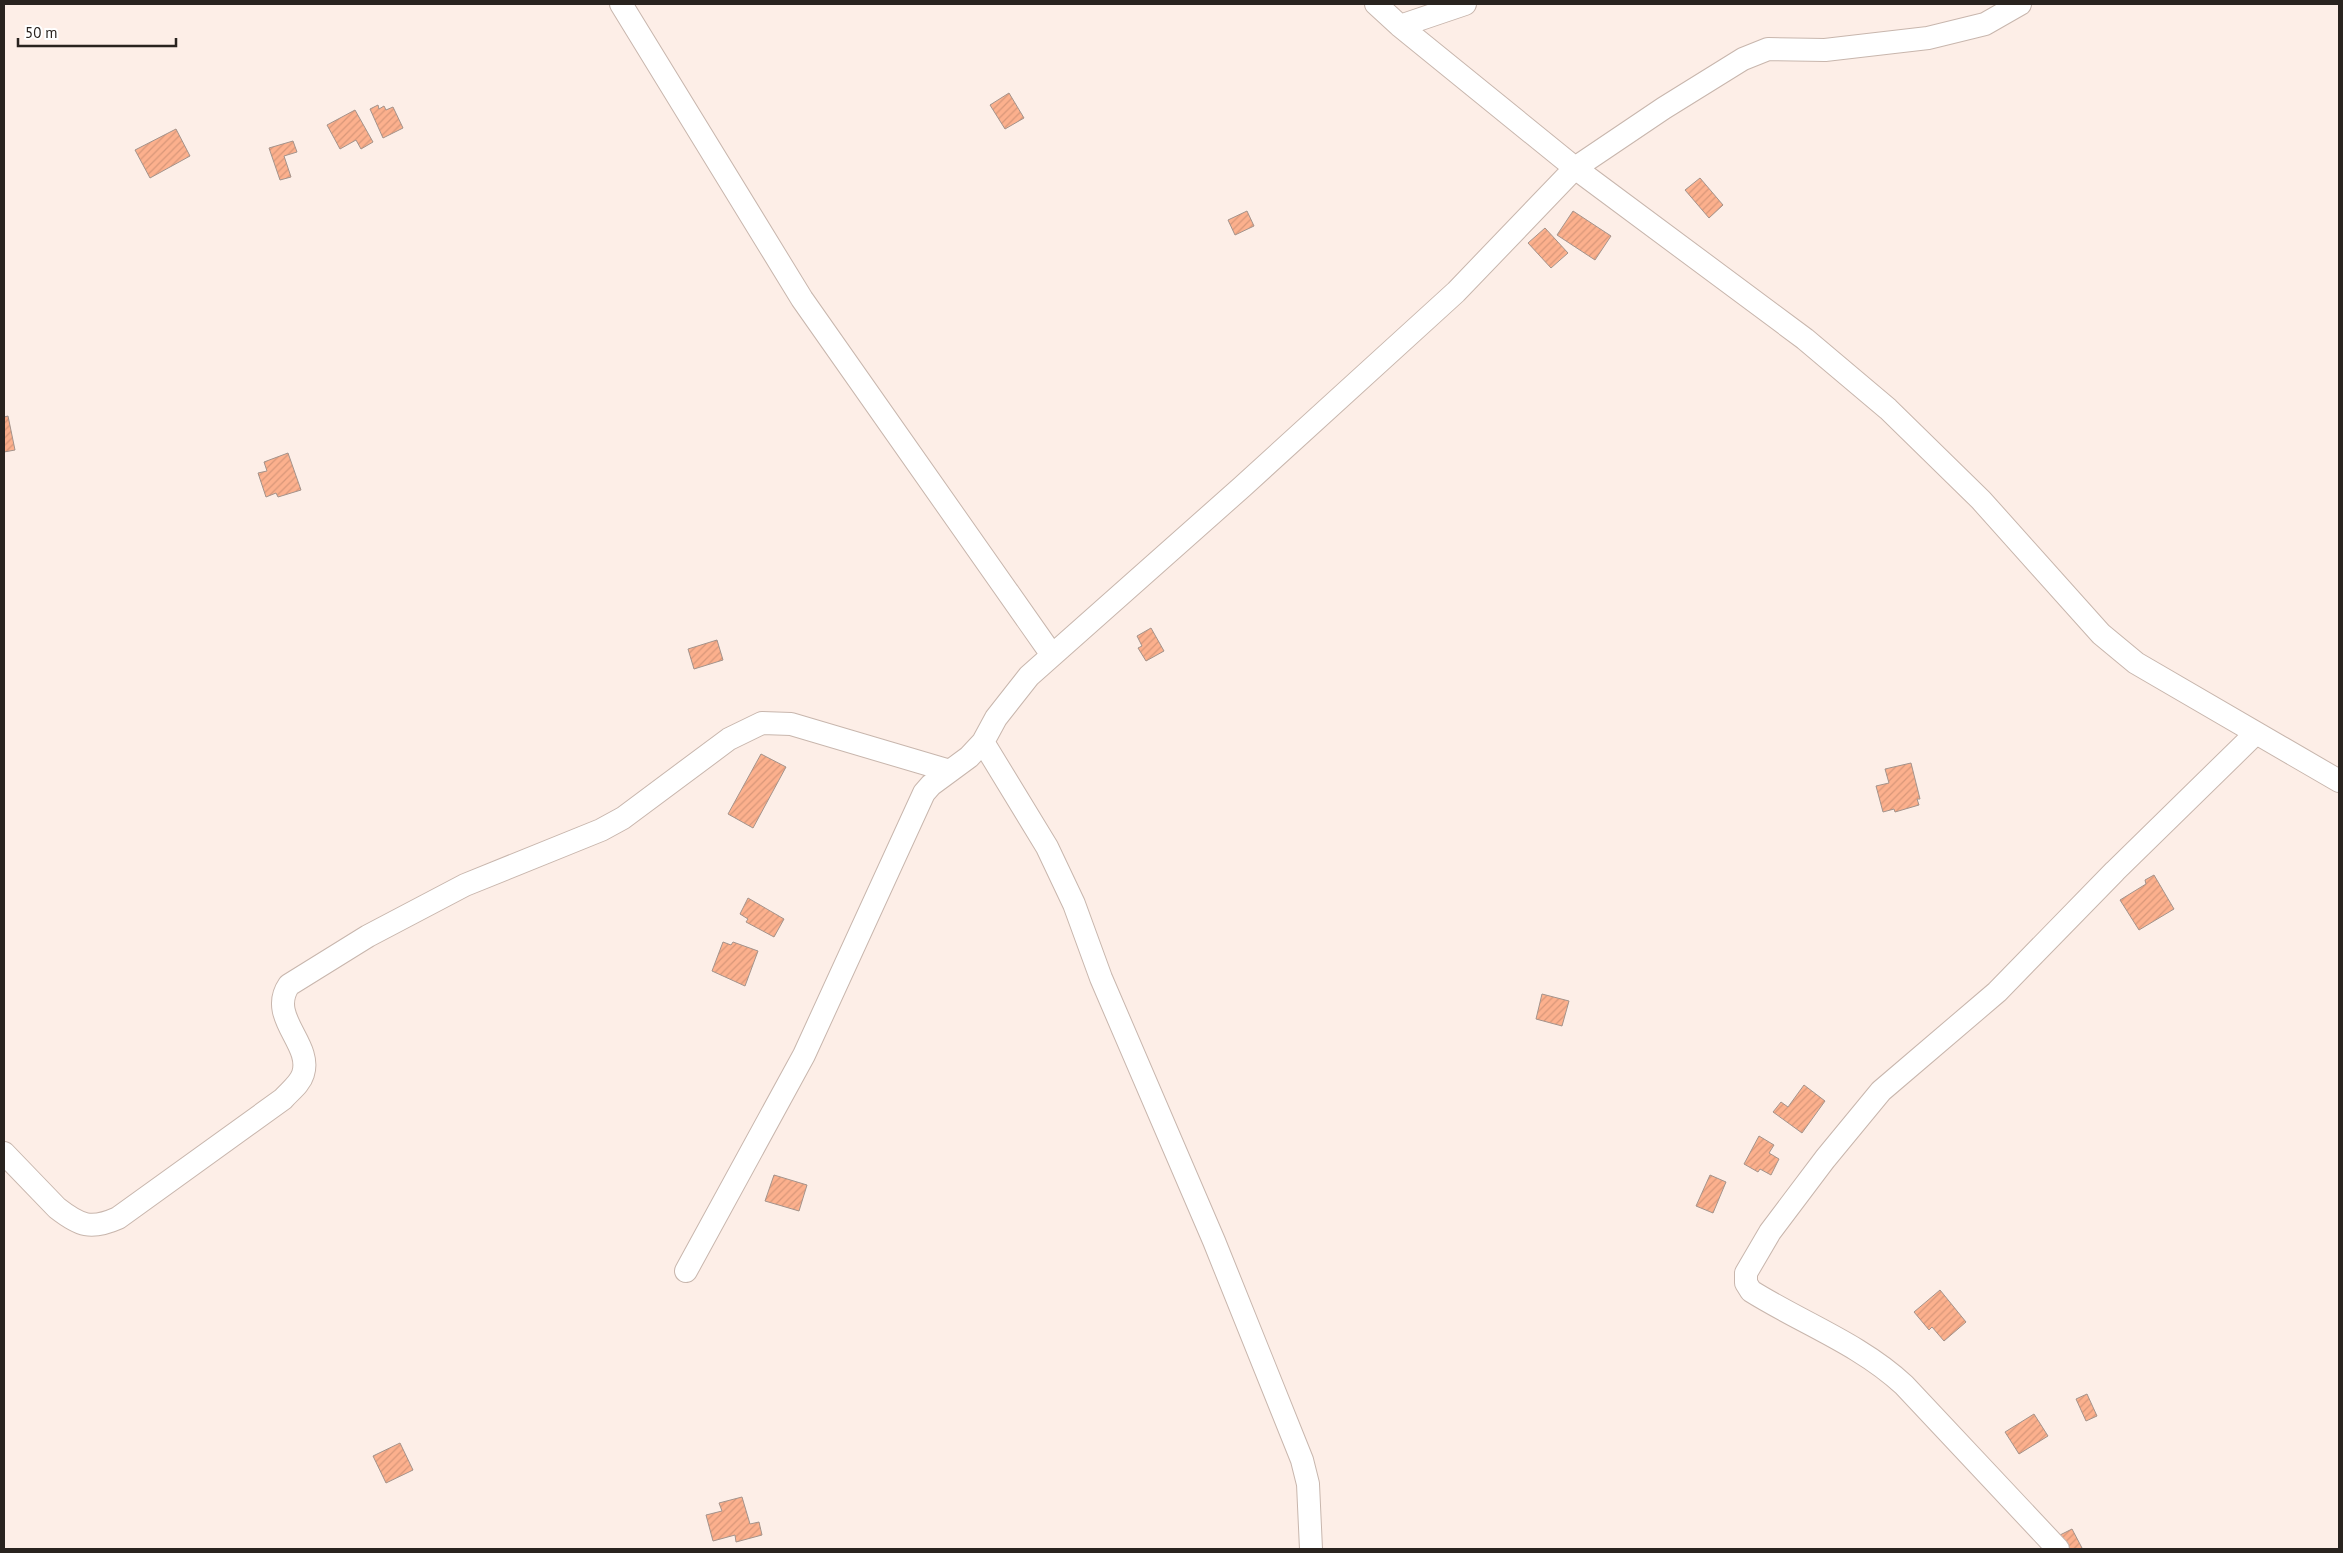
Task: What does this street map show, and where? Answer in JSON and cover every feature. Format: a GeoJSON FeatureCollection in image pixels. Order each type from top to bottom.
{"type":"FeatureCollection","features":[{"type":"Feature","properties":{"kind":"street"},"geometry":{"type":"LineString","coordinates":[[621,4],[802,298],[1052,655]]}},
{"type":"Feature","properties":{"kind":"street"},"geometry":{"type":"LineString","coordinates":[[1376,4],[1400,26],[1575,168],[1805,339],[1888,409],[1981,500],[2101,634],[2136,663],[2339,781]]}},
{"type":"Feature","properties":{"kind":"street"},"geometry":{"type":"LineString","coordinates":[[1400,26],[1465,4]]}},
{"type":"Feature","properties":{"kind":"street"},"geometry":{"type":"LineString","coordinates":[[686,1272],[804,1055],[914,813],[930,785],[969,757],[983,742],[996,718],[1029,676],[1242,487],[1456,292],[1575,168],[1664,108],[1743,59],[1768,49],[1825,50],[1928,38],[1985,24],[2020,4]]}},
{"type":"Feature","properties":{"kind":"street"},"geometry":{"type":"LineString","coordinates":[[4,1153],[67,1216],[92,1226],[118,1218],[283,1099],[300,1081],[305,1065],[304,1057],[286,1020],[283,1008],[284,993],[289,985],[368,936],[465,885],[573,843],[601,830],[622,818],[729,739],[762,723],[791,724],[950,771]]}},
{"type":"Feature","properties":{"kind":"street"},"geometry":{"type":"LineString","coordinates":[[2058,1549],[1884,1366],[1752,1291],[1746,1283],[1746,1273],[1770,1232],[1825,1159],[1881,1091],[1997,992],[2115,871],[2256,733]]}},
{"type":"Feature","properties":{"kind":"street"},"geometry":{"type":"LineString","coordinates":[[983,742],[1047,848],[1074,904],[1101,978],[1214,1241],[1302,1460],[1308,1484],[1311,1549]]}},
{"type":"Feature","properties":{"kind":"building"},"geometry":{"type":"Polygon","coordinates":[[[1009,93],[1024,118],[1005,129],[990,105],[1009,93]]]}},
{"type":"Feature","properties":{"kind":"building"},"geometry":{"type":"Polygon","coordinates":[[[378,105],[379,109],[384,106],[386,110],[393,107],[403,128],[383,138],[370,109],[378,105]]]}},
{"type":"Feature","properties":{"kind":"building"},"geometry":{"type":"Polygon","coordinates":[[[355,110],[373,142],[361,149],[356,140],[340,149],[327,125],[355,110]]]}},
{"type":"Feature","properties":{"kind":"building"},"geometry":{"type":"Polygon","coordinates":[[[176,129],[190,156],[150,178],[135,150],[176,129]]]}},
{"type":"Feature","properties":{"kind":"building"},"geometry":{"type":"Polygon","coordinates":[[[293,141],[297,152],[284,156],[291,177],[280,180],[269,148],[293,141]]]}},
{"type":"Feature","properties":{"kind":"building"},"geometry":{"type":"Polygon","coordinates":[[[1700,178],[1723,205],[1709,218],[1685,190],[1700,178]]]}},
{"type":"Feature","properties":{"kind":"building"},"geometry":{"type":"Polygon","coordinates":[[[1247,211],[1254,226],[1235,235],[1228,220],[1247,211]]]}},
{"type":"Feature","properties":{"kind":"building"},"geometry":{"type":"Polygon","coordinates":[[[1573,211],[1611,236],[1595,260],[1557,235],[1573,211]]]}},
{"type":"Feature","properties":{"kind":"building"},"geometry":{"type":"Polygon","coordinates":[[[1545,228],[1568,253],[1551,268],[1528,243],[1545,228]]]}},
{"type":"Feature","properties":{"kind":"building"},"geometry":{"type":"Polygon","coordinates":[[[8,416],[15,450],[4,452],[4,417],[8,416]]]}},
{"type":"Feature","properties":{"kind":"building"},"geometry":{"type":"Polygon","coordinates":[[[288,453],[301,490],[278,497],[276,493],[266,497],[258,473],[267,471],[264,462],[288,453]]]}},
{"type":"Feature","properties":{"kind":"building"},"geometry":{"type":"Polygon","coordinates":[[[1151,628],[1164,651],[1146,661],[1138,648],[1142,646],[1137,636],[1151,628]]]}},
{"type":"Feature","properties":{"kind":"building"},"geometry":{"type":"Polygon","coordinates":[[[717,640],[723,660],[694,669],[688,649],[717,640]]]}},
{"type":"Feature","properties":{"kind":"building"},"geometry":{"type":"Polygon","coordinates":[[[761,754],[786,767],[753,828],[728,814],[761,754]]]}},
{"type":"Feature","properties":{"kind":"building"},"geometry":{"type":"Polygon","coordinates":[[[1911,763],[1920,799],[1917,799],[1919,805],[1895,812],[1894,809],[1883,812],[1876,786],[1889,783],[1885,769],[1911,763]]]}},
{"type":"Feature","properties":{"kind":"building"},"geometry":{"type":"Polygon","coordinates":[[[2154,875],[2174,909],[2139,930],[2120,900],[2146,884],[2145,880],[2154,875]]]}},
{"type":"Feature","properties":{"kind":"building"},"geometry":{"type":"Polygon","coordinates":[[[748,898],[784,919],[774,937],[746,922],[748,919],[740,914],[748,898]]]}},
{"type":"Feature","properties":{"kind":"building"},"geometry":{"type":"Polygon","coordinates":[[[723,942],[731,945],[733,942],[758,951],[745,986],[712,971],[723,942]]]}},
{"type":"Feature","properties":{"kind":"building"},"geometry":{"type":"Polygon","coordinates":[[[1542,994],[1569,1001],[1562,1026],[1536,1019],[1542,994]]]}},
{"type":"Feature","properties":{"kind":"building"},"geometry":{"type":"Polygon","coordinates":[[[1804,1085],[1825,1101],[1802,1133],[1773,1112],[1781,1102],[1788,1107],[1804,1085]]]}},
{"type":"Feature","properties":{"kind":"building"},"geometry":{"type":"Polygon","coordinates":[[[1759,1136],[1774,1145],[1769,1153],[1779,1159],[1771,1175],[1760,1169],[1758,1172],[1744,1164],[1759,1136]]]}},
{"type":"Feature","properties":{"kind":"building"},"geometry":{"type":"Polygon","coordinates":[[[774,1175],[807,1185],[799,1211],[765,1201],[774,1175]]]}},
{"type":"Feature","properties":{"kind":"building"},"geometry":{"type":"Polygon","coordinates":[[[1710,1175],[1726,1182],[1713,1213],[1696,1206],[1710,1175]]]}},
{"type":"Feature","properties":{"kind":"building"},"geometry":{"type":"Polygon","coordinates":[[[1940,1290],[1966,1322],[1944,1341],[1932,1327],[1929,1330],[1914,1312],[1940,1290]]]}},
{"type":"Feature","properties":{"kind":"building"},"geometry":{"type":"Polygon","coordinates":[[[2087,1394],[2097,1416],[2086,1421],[2076,1399],[2087,1394]]]}},
{"type":"Feature","properties":{"kind":"building"},"geometry":{"type":"Polygon","coordinates":[[[2034,1414],[2048,1436],[2019,1454],[2005,1432],[2034,1414]]]}},
{"type":"Feature","properties":{"kind":"building"},"geometry":{"type":"Polygon","coordinates":[[[400,1443],[413,1470],[386,1483],[373,1456],[400,1443]]]}},
{"type":"Feature","properties":{"kind":"building"},"geometry":{"type":"Polygon","coordinates":[[[742,1497],[750,1524],[759,1522],[762,1535],[736,1542],[735,1535],[713,1541],[706,1515],[722,1511],[719,1503],[742,1497]]]}},
{"type":"Feature","properties":{"kind":"building"},"geometry":{"type":"Polygon","coordinates":[[[2072,1529],[2082,1548],[2080,1549],[2067,1549],[2060,1535],[2072,1529]]]}}]}
